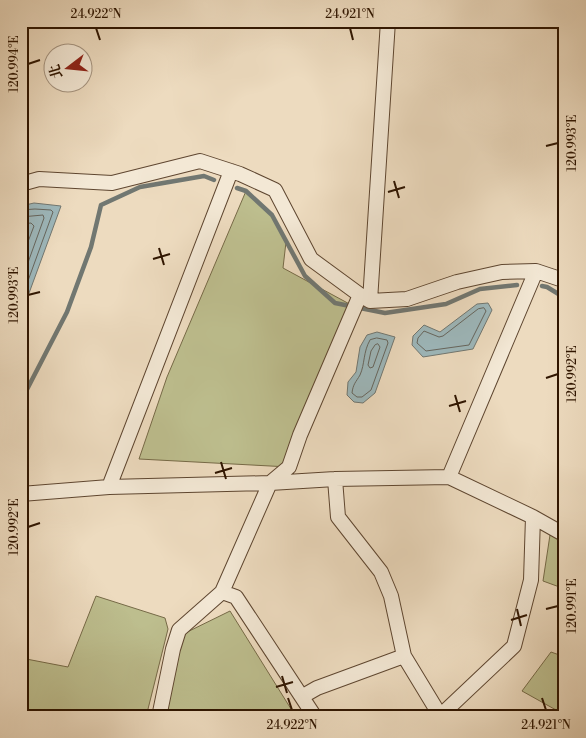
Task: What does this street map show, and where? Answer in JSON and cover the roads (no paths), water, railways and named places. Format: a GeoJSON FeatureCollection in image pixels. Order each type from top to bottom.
{"type":"FeatureCollection","features":[{"type":"Feature","properties":{"kind":"street"},"geometry":{"type":"LineString","coordinates":[[159,717],[173,649],[179,630],[222,592],[270,483],[289,467],[300,435],[365,298],[388,21]]}},
{"type":"Feature","properties":{"kind":"street"},"geometry":{"type":"LineString","coordinates":[[21,184],[39,179],[112,183],[200,162],[231,171],[275,190],[311,259],[365,298],[407,299],[457,282],[502,272],[536,271],[565,282]]}},
{"type":"Feature","properties":{"kind":"street"},"geometry":{"type":"LineString","coordinates":[[109,487],[231,171]]}},
{"type":"Feature","properties":{"kind":"street"},"geometry":{"type":"LineString","coordinates":[[449,477],[536,271]]}},
{"type":"Feature","properties":{"kind":"street"},"geometry":{"type":"LineString","coordinates":[[21,494],[109,487],[449,477],[533,517],[565,535]]}},
{"type":"Feature","properties":{"kind":"street"},"geometry":{"type":"LineString","coordinates":[[335,479],[338,518],[381,572],[391,596],[404,656],[440,716],[514,646],[530,580],[533,517]]}},
{"type":"Feature","properties":{"kind":"street"},"geometry":{"type":"LineString","coordinates":[[222,592],[236,597],[303,696],[315,717]]}},
{"type":"Feature","properties":{"kind":"street"},"geometry":{"type":"LineString","coordinates":[[303,696],[317,688],[404,656]]}},
{"type":"Feature","properties":{"kind":"water"},"geometry":{"type":"Polygon","coordinates":[[[34,203],[61,206],[21,315],[21,206],[34,203]]]}},
{"type":"Feature","properties":{"kind":"water"},"geometry":{"type":"Polygon","coordinates":[[[488,303],[492,310],[473,349],[423,357],[412,345],[413,336],[424,325],[440,332],[477,304],[488,303]]]}},
{"type":"Feature","properties":{"kind":"water"},"geometry":{"type":"Polygon","coordinates":[[[377,332],[395,337],[375,393],[363,403],[354,402],[347,395],[348,382],[356,372],[360,347],[367,335],[377,332]]]}},
{"type":"Feature","properties":{"kind":"waterway"},"geometry":{"type":"LineString","coordinates":[[21,401],[67,312],[91,247],[101,205],[140,187],[204,176],[214,180]]}},
{"type":"Feature","properties":{"kind":"waterway"},"geometry":{"type":"LineString","coordinates":[[237,188],[246,191],[272,215],[305,276],[335,303],[385,313],[446,304],[480,289],[517,285]]}},
{"type":"Feature","properties":{"kind":"waterway"},"geometry":{"type":"LineString","coordinates":[[542,286],[565,298]]}}]}
